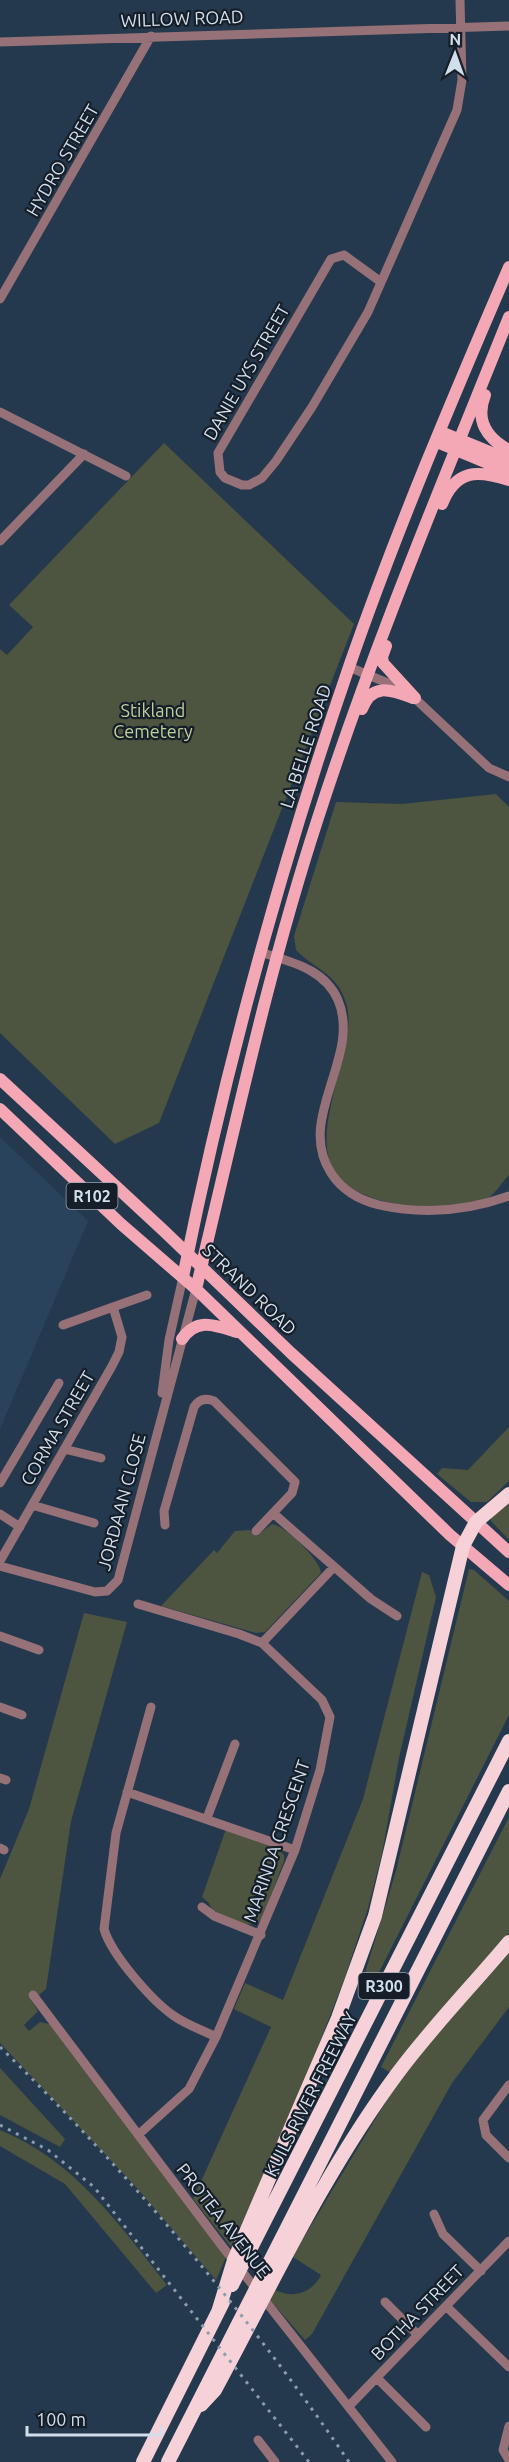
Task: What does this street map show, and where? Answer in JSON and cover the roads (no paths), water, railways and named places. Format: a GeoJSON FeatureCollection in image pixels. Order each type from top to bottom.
{"type":"FeatureCollection","features":[{"type":"Feature","properties":{"kind":"highway"},"geometry":{"type":"LineString","coordinates":[[219,2309],[234,2260],[338,2018],[375,1916],[463,1546],[476,1522],[509,1494]]}},
{"type":"Feature","properties":{"kind":"highway","name":"KUILS RIVER FREEWAY"},"geometry":{"type":"LineString","coordinates":[[143,2462],[509,1741]]}},
{"type":"Feature","properties":{"kind":"highway","name":"R300"},"geometry":{"type":"LineString","coordinates":[[168,2462],[509,1791]]}},
{"type":"Feature","properties":{"kind":"highway"},"geometry":{"type":"LineString","coordinates":[[195,2412],[215,2390],[284,2260],[359,2130],[396,2075],[509,1942]]}},
{"type":"Feature","properties":{"kind":"main road","name":"LA BELLE ROAD"},"geometry":{"type":"LineString","coordinates":[[183,1277],[260,952],[349,667],[439,437],[509,267]]}},
{"type":"Feature","properties":{"kind":"main road","name":"LA BELLE ROAD"},"geometry":{"type":"LineString","coordinates":[[196,1289],[276,957],[316,821],[387,624],[509,317]]}},
{"type":"Feature","properties":{"kind":"main road"},"geometry":{"type":"LineString","coordinates":[[509,332],[480,409],[482,421],[490,437],[509,450]]}},
{"type":"Feature","properties":{"kind":"main road"},"geometry":{"type":"LineString","coordinates":[[439,437],[509,472]]}},
{"type":"Feature","properties":{"kind":"main road"},"geometry":{"type":"LineString","coordinates":[[458,445],[509,460]]}},
{"type":"Feature","properties":{"kind":"main road"},"geometry":{"type":"LineString","coordinates":[[426,525],[438,513],[446,495],[460,479],[482,473],[509,480]]}},
{"type":"Feature","properties":{"kind":"main road"},"geometry":{"type":"LineString","coordinates":[[387,624],[383,663],[416,699]]}},
{"type":"Feature","properties":{"kind":"main road"},"geometry":{"type":"LineString","coordinates":[[350,722],[361,712],[369,695],[380,690],[387,689],[416,699]]}},
{"type":"Feature","properties":{"kind":"main road","name":"STRAND ROAD"},"geometry":{"type":"LineString","coordinates":[[0,1079],[476,1522]]}},
{"type":"Feature","properties":{"kind":"main road","name":"STRAND ROAD"},"geometry":{"type":"LineString","coordinates":[[0,1109],[121,1224],[196,1289],[463,1546]]}},
{"type":"Feature","properties":{"kind":"main road"},"geometry":{"type":"LineString","coordinates":[[182,1339],[195,1325],[204,1323],[241,1333]]}},
{"type":"Feature","properties":{"kind":"main road","name":"R102"},"geometry":{"type":"LineString","coordinates":[[476,1522],[509,1552]]}},
{"type":"Feature","properties":{"kind":"main road","name":"R102"},"geometry":{"type":"LineString","coordinates":[[463,1546],[509,1585]]}},
{"type":"Feature","properties":{"kind":"street","name":"DANIE UYS STREET"},"geometry":{"type":"LineString","coordinates":[[381,282],[344,255],[331,259],[218,453],[217,466],[225,478],[234,483],[249,484],[262,478],[312,407],[363,322],[381,282],[457,110],[462,80],[460,0]]}},
{"type":"Feature","properties":{"kind":"street","name":"WILLOW ROAD"},"geometry":{"type":"LineString","coordinates":[[0,42],[509,26]]}},
{"type":"Feature","properties":{"kind":"street","name":"HYDRO STREET"},"geometry":{"type":"LineString","coordinates":[[0,299],[151,36]]}},
{"type":"Feature","properties":{"kind":"street"},"geometry":{"type":"LineString","coordinates":[[0,412],[126,476]]}},
{"type":"Feature","properties":{"kind":"street"},"geometry":{"type":"LineString","coordinates":[[0,541],[84,454]]}},
{"type":"Feature","properties":{"kind":"street"},"geometry":{"type":"LineString","coordinates":[[349,667],[398,686],[416,699],[489,768],[509,777]]}},
{"type":"Feature","properties":{"kind":"street"},"geometry":{"type":"LineString","coordinates":[[260,952],[315,972],[326,981],[340,1005],[343,1022],[341,1045],[320,1129],[320,1146],[327,1166],[345,1190],[375,1204],[420,1210],[457,1210],[509,1196]]}},
{"type":"Feature","properties":{"kind":"street","name":"JORDAAN CLOSE"},"geometry":{"type":"LineString","coordinates":[[161,1414],[169,1340],[183,1277]]}},
{"type":"Feature","properties":{"kind":"street","name":"JORDAAN CLOSE"},"geometry":{"type":"LineString","coordinates":[[0,1566],[95,1592],[102,1592],[115,1586],[123,1569],[161,1414],[196,1289]]}},
{"type":"Feature","properties":{"kind":"street"},"geometry":{"type":"LineString","coordinates":[[63,1325],[147,1295]]}},
{"type":"Feature","properties":{"kind":"street","name":"CORMA STREET"},"geometry":{"type":"LineString","coordinates":[[0,1561],[119,1352],[122,1337],[113,1306]]}},
{"type":"Feature","properties":{"kind":"street"},"geometry":{"type":"LineString","coordinates":[[0,1483],[59,1383]]}},
{"type":"Feature","properties":{"kind":"street"},"geometry":{"type":"LineString","coordinates":[[165,1525],[164,1511],[194,1407],[204,1399],[214,1401],[293,1478],[295,1485],[292,1493],[256,1531]]}},
{"type":"Feature","properties":{"kind":"street"},"geometry":{"type":"LineString","coordinates":[[64,1449],[101,1458]]}},
{"type":"Feature","properties":{"kind":"street"},"geometry":{"type":"LineString","coordinates":[[32,1505],[94,1523]]}},
{"type":"Feature","properties":{"kind":"street"},"geometry":{"type":"LineString","coordinates":[[273,1513],[371,1599],[397,1616]]}},
{"type":"Feature","properties":{"kind":"street"},"geometry":{"type":"LineString","coordinates":[[0,1514],[20,1527]]}},
{"type":"Feature","properties":{"kind":"street"},"geometry":{"type":"LineString","coordinates":[[262,1643],[334,1567]]}},
{"type":"Feature","properties":{"kind":"street","name":"MARINDA CRESCENT"},"geometry":{"type":"LineString","coordinates":[[138,1604],[262,1643],[322,1700],[330,1717],[320,1770],[295,1850],[216,2037],[189,2089],[138,2134]]}},
{"type":"Feature","properties":{"kind":"street"},"geometry":{"type":"LineString","coordinates":[[0,1636],[39,1650]]}},
{"type":"Feature","properties":{"kind":"street"},"geometry":{"type":"LineString","coordinates":[[0,1707],[22,1715]]}},
{"type":"Feature","properties":{"kind":"street"},"geometry":{"type":"LineString","coordinates":[[151,1707],[116,1833],[104,1929],[109,1944],[171,2015],[216,2037]]}},
{"type":"Feature","properties":{"kind":"street"},"geometry":{"type":"LineString","coordinates":[[207,1818],[235,1744]]}},
{"type":"Feature","properties":{"kind":"street"},"geometry":{"type":"LineString","coordinates":[[127,1792],[295,1850]]}},
{"type":"Feature","properties":{"kind":"street"},"geometry":{"type":"LineString","coordinates":[[202,1906],[214,1916],[261,1935]]}},
{"type":"Feature","properties":{"kind":"street","name":"PROTEA AVENUE"},"geometry":{"type":"LineString","coordinates":[[33,1995],[392,2462]]}},
{"type":"Feature","properties":{"kind":"street"},"geometry":{"type":"LineString","coordinates":[[509,2085],[483,2121],[486,2135],[509,2158]]}},
{"type":"Feature","properties":{"kind":"street"},"geometry":{"type":"LineString","coordinates":[[434,2214],[443,2234],[481,2271]]}},
{"type":"Feature","properties":{"kind":"street","name":"BOTHA STREET"},"geometry":{"type":"LineString","coordinates":[[349,2406],[509,2241]]}},
{"type":"Feature","properties":{"kind":"street"},"geometry":{"type":"LineString","coordinates":[[385,2302],[418,2335]]}},
{"type":"Feature","properties":{"kind":"street"},"geometry":{"type":"LineString","coordinates":[[446,2306],[509,2367]]}},
{"type":"Feature","properties":{"kind":"street"},"geometry":{"type":"LineString","coordinates":[[377,2378],[426,2427]]}},
{"type":"Feature","properties":{"kind":"street"},"geometry":{"type":"LineString","coordinates":[[508,2459],[503,2445],[509,2426]]}},
{"type":"Feature","properties":{"kind":"street"},"geometry":{"type":"LineString","coordinates":[[258,2440],[275,2462]]}},
{"type":"Feature","properties":{"kind":"railway"},"geometry":{"type":"LineString","coordinates":[[0,2047],[95,2144],[185,2246],[270,2352],[349,2462]]}},
{"type":"Feature","properties":{"kind":"railway"},"geometry":{"type":"LineString","coordinates":[[0,2125],[48,2150],[94,2187],[309,2462]]}},
{"type":"Feature","properties":{"kind":"park label","name":"Stikland Cemetery"},"geometry":{"type":"Point","coordinates":[153,720]}}]}
